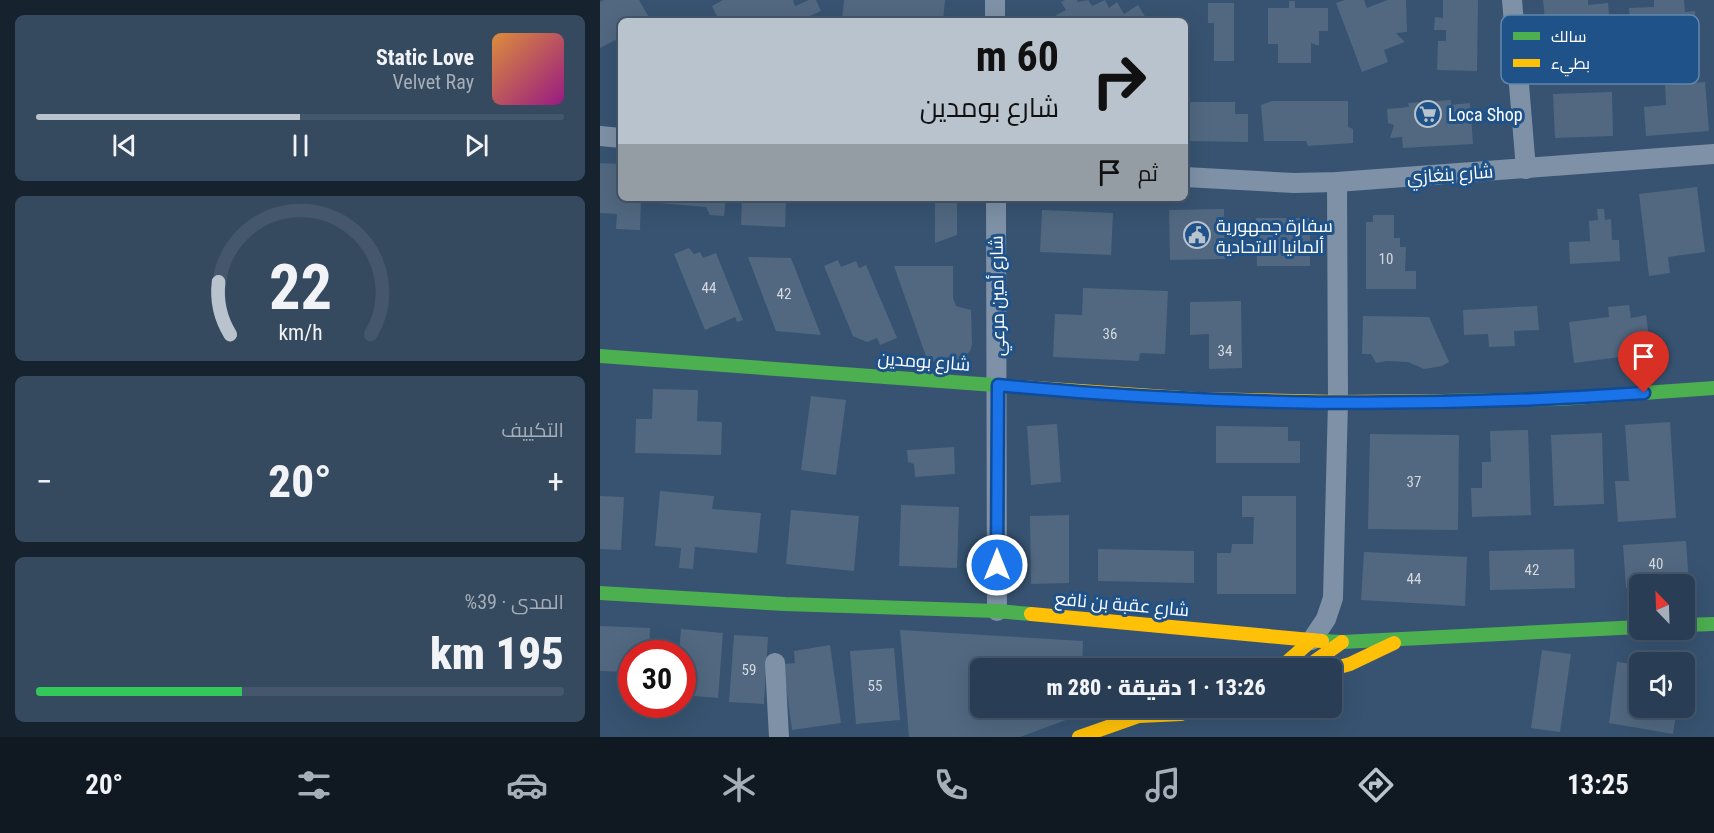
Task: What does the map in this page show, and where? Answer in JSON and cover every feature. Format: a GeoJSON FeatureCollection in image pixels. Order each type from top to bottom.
{"type":"FeatureCollection","features":[{"type":"Feature","properties":{"kind":"street"},"geometry":{"type":"LineString","coordinates":[[995,0],[995,18]]}},
{"type":"Feature","properties":{"kind":"street"},"geometry":{"type":"LineString","coordinates":[[1512,0],[1513,15]]}},
{"type":"Feature","properties":{"kind":"street"},"geometry":{"type":"LineString","coordinates":[[1519,84],[1526,169]]}},
{"type":"Feature","properties":{"kind":"street"},"geometry":{"type":"LineString","coordinates":[[600,136],[618,138]]}},
{"type":"Feature","properties":{"kind":"street","name":"شارع بنغازي"},"geometry":{"type":"LineString","coordinates":[[1188,177],[1294,183],[1337,182],[1714,153]]}},
{"type":"Feature","properties":{"kind":"street"},"geometry":{"type":"LineString","coordinates":[[1292,658],[1312,640],[1326,620],[1332,598],[1338,402],[1337,182]]}},
{"type":"Feature","properties":{"kind":"street","name":"شارع أمين مرعي"},"geometry":{"type":"LineString","coordinates":[[996,201],[997,611]]}},
{"type":"Feature","properties":{"kind":"street","name":"شارع بومدين"},"geometry":{"type":"LineString","coordinates":[[600,356],[1197,399],[1338,402],[1560,399],[1714,388]]}},
{"type":"Feature","properties":{"kind":"street","name":"شارع عقبة بن نافع"},"geometry":{"type":"LineString","coordinates":[[600,593],[785,604],[997,611],[1342,642],[1629,628]]}},
{"type":"Feature","properties":{"kind":"street"},"geometry":{"type":"LineString","coordinates":[[1695,625],[1714,624]]}},
{"type":"Feature","properties":{"kind":"street"},"geometry":{"type":"LineString","coordinates":[[1342,666],[1401,640]]}},
{"type":"Feature","properties":{"kind":"street"},"geometry":{"type":"LineString","coordinates":[[1319,658],[1342,642]]}},
{"type":"Feature","properties":{"kind":"street"},"geometry":{"type":"LineString","coordinates":[[775,663],[778,737]]}},
{"type":"Feature","properties":{"kind":"street"},"geometry":{"type":"LineString","coordinates":[[1079,737],[1133,718]]}},
{"type":"Feature","properties":{"kind":"street"},"geometry":{"type":"LineString","coordinates":[[1153,728],[1173,718]]}},
{"type":"Feature","properties":{"kind":"building"},"geometry":{"type":"Polygon","coordinates":[[[639,0],[649,18],[618,18],[618,46],[615,40],[600,48],[600,2],[639,0]]]}},
{"type":"Feature","properties":{"kind":"building"},"geometry":{"type":"Polygon","coordinates":[[[723,0],[793,0],[795,6],[809,0],[816,0],[821,11],[805,18],[718,18],[712,6],[723,0]]]}},
{"type":"Feature","properties":{"kind":"building"},"geometry":{"type":"Polygon","coordinates":[[[844,0],[945,0],[943,18],[842,18],[844,0]]]}},
{"type":"Feature","properties":{"kind":"building"},"geometry":{"type":"Polygon","coordinates":[[[1088,0],[1092,6],[1105,0],[1109,8],[1117,2],[1124,14],[1138,5],[1146,18],[1058,18],[1056,15],[1066,10],[1061,2],[1088,0]]]}},
{"type":"Feature","properties":{"kind":"building"},"geometry":{"type":"Polygon","coordinates":[[[1345,0],[1364,0],[1367,8],[1387,0],[1406,0],[1407,32],[1396,33],[1405,42],[1384,50],[1388,62],[1362,72],[1336,3],[1345,0]]]}},
{"type":"Feature","properties":{"kind":"building"},"geometry":{"type":"Polygon","coordinates":[[[1443,0],[1478,0],[1477,71],[1437,70],[1438,41],[1446,41],[1446,30],[1434,30],[1435,17],[1443,18],[1443,0]]]}},
{"type":"Feature","properties":{"kind":"building"},"geometry":{"type":"Polygon","coordinates":[[[1543,0],[1588,0],[1588,5],[1608,3],[1609,15],[1545,15],[1543,0]]]}},
{"type":"Feature","properties":{"kind":"building"},"geometry":{"type":"Polygon","coordinates":[[[1654,0],[1684,0],[1685,12],[1695,11],[1695,15],[1629,15],[1629,8],[1654,7],[1654,0]]]}},
{"type":"Feature","properties":{"kind":"building"},"geometry":{"type":"Polygon","coordinates":[[[1289,1],[1295,1],[1295,8],[1328,8],[1328,31],[1319,31],[1319,46],[1311,43],[1311,63],[1278,63],[1278,44],[1268,44],[1268,8],[1289,8],[1289,1]]]}},
{"type":"Feature","properties":{"kind":"building"},"geometry":{"type":"Polygon","coordinates":[[[1208,3],[1234,3],[1234,61],[1214,61],[1214,23],[1208,23],[1208,3]]]}},
{"type":"Feature","properties":{"kind":"building"},"geometry":{"type":"Polygon","coordinates":[[[1705,82],[1709,131],[1646,136],[1644,107],[1666,105],[1665,85],[1705,82]]]}},
{"type":"Feature","properties":{"kind":"building"},"geometry":{"type":"Polygon","coordinates":[[[1612,92],[1613,136],[1555,138],[1553,94],[1612,92]]]}},
{"type":"Feature","properties":{"kind":"building"},"geometry":{"type":"Polygon","coordinates":[[[1451,100],[1451,105],[1470,103],[1473,144],[1403,148],[1402,137],[1390,138],[1394,125],[1388,123],[1387,109],[1409,107],[1408,103],[1451,100]]]}},
{"type":"Feature","properties":{"kind":"building"},"geometry":{"type":"Polygon","coordinates":[[[1272,101],[1348,101],[1348,127],[1353,129],[1353,143],[1308,146],[1306,141],[1264,141],[1261,105],[1272,101]]]}},
{"type":"Feature","properties":{"kind":"building"},"geometry":{"type":"Polygon","coordinates":[[[1188,102],[1235,102],[1235,114],[1248,114],[1248,142],[1188,141],[1188,102]]]}},
{"type":"Feature","properties":{"kind":"building"},"geometry":{"type":"Polygon","coordinates":[[[600,163],[618,164],[618,201],[641,201],[640,230],[616,229],[617,214],[600,213],[600,163]]]}},
{"type":"Feature","properties":{"kind":"building"},"geometry":{"type":"Polygon","coordinates":[[[1697,187],[1705,252],[1668,257],[1670,273],[1649,276],[1639,194],[1697,187]]]}},
{"type":"Feature","properties":{"kind":"building"},"geometry":{"type":"Polygon","coordinates":[[[659,201],[726,201],[724,216],[710,215],[706,207],[659,203],[659,201]]]}},
{"type":"Feature","properties":{"kind":"building"},"geometry":{"type":"Polygon","coordinates":[[[742,201],[786,201],[785,227],[741,225],[742,201]]]}},
{"type":"Feature","properties":{"kind":"building"},"geometry":{"type":"Polygon","coordinates":[[[932,201],[957,201],[957,235],[935,243],[935,202],[932,201]]]}},
{"type":"Feature","properties":{"kind":"building","name":"سفارة جمهورية ألمانيا الاتحادية"},"geometry":{"type":"Polygon","coordinates":[[[1224,209],[1225,259],[1170,260],[1169,210],[1224,209]]]}},
{"type":"Feature","properties":{"kind":"building"},"geometry":{"type":"Polygon","coordinates":[[[1597,209],[1604,209],[1605,220],[1611,219],[1612,240],[1619,240],[1620,261],[1570,264],[1569,242],[1590,241],[1589,221],[1598,220],[1597,209]]]}},
{"type":"Feature","properties":{"kind":"building"},"geometry":{"type":"Polygon","coordinates":[[[1042,210],[1113,213],[1111,255],[1040,252],[1042,210]]]}},
{"type":"Feature","properties":{"kind":"building"},"geometry":{"type":"Polygon","coordinates":[[[1373,215],[1394,215],[1394,238],[1400,238],[1400,247],[1406,247],[1405,271],[1416,271],[1416,289],[1366,289],[1366,222],[1373,222],[1373,215]]]}},
{"type":"Feature","properties":{"kind":"building"},"geometry":{"type":"Polygon","coordinates":[[[1256,218],[1310,218],[1310,266],[1257,266],[1256,218]]]}},
{"type":"Feature","properties":{"kind":"building"},"geometry":{"type":"Polygon","coordinates":[[[689,248],[694,254],[700,252],[703,258],[716,253],[743,320],[737,322],[735,317],[705,330],[674,254],[689,248]]]}},
{"type":"Feature","properties":{"kind":"building"},"geometry":{"type":"Polygon","coordinates":[[[748,257],[791,258],[821,335],[776,331],[748,257]]]}},
{"type":"Feature","properties":{"kind":"building"},"geometry":{"type":"Polygon","coordinates":[[[838,260],[841,267],[856,261],[859,268],[866,265],[897,338],[880,345],[877,338],[867,342],[853,336],[824,266],[838,260]]]}},
{"type":"Feature","properties":{"kind":"building"},"geometry":{"type":"Polygon","coordinates":[[[894,266],[953,266],[953,298],[956,306],[971,310],[972,345],[970,351],[962,359],[928,362],[894,266]]]}},
{"type":"Feature","properties":{"kind":"building"},"geometry":{"type":"Polygon","coordinates":[[[1083,288],[1168,291],[1165,354],[1140,353],[1139,361],[1053,357],[1055,314],[1082,315],[1083,288]]]}},
{"type":"Feature","properties":{"kind":"building"},"geometry":{"type":"Polygon","coordinates":[[[1241,301],[1242,368],[1209,369],[1209,334],[1190,335],[1190,302],[1241,301]]]}},
{"type":"Feature","properties":{"kind":"building"},"geometry":{"type":"Polygon","coordinates":[[[1629,305],[1631,318],[1646,315],[1651,353],[1574,363],[1569,322],[1609,317],[1608,307],[1629,305]]]}},
{"type":"Feature","properties":{"kind":"building"},"geometry":{"type":"Polygon","coordinates":[[[1537,306],[1539,330],[1514,331],[1515,346],[1489,347],[1488,334],[1464,335],[1463,310],[1537,306]]]}},
{"type":"Feature","properties":{"kind":"building"},"geometry":{"type":"Polygon","coordinates":[[[1363,316],[1429,317],[1449,362],[1442,366],[1424,369],[1408,362],[1376,363],[1371,354],[1362,354],[1363,316]]]}},
{"type":"Feature","properties":{"kind":"building"},"geometry":{"type":"Polygon","coordinates":[[[653,389],[698,390],[697,421],[722,422],[721,455],[635,453],[636,419],[652,419],[653,389]]]}},
{"type":"Feature","properties":{"kind":"building"},"geometry":{"type":"Polygon","coordinates":[[[811,396],[846,400],[836,475],[801,470],[811,396]]]}},
{"type":"Feature","properties":{"kind":"building"},"geometry":{"type":"Polygon","coordinates":[[[1670,422],[1676,518],[1618,522],[1615,481],[1629,481],[1625,425],[1670,422]]]}},
{"type":"Feature","properties":{"kind":"building"},"geometry":{"type":"Polygon","coordinates":[[[1057,424],[1061,482],[1031,485],[1027,426],[1057,424]]]}},
{"type":"Feature","properties":{"kind":"building"},"geometry":{"type":"Polygon","coordinates":[[[1216,426],[1288,427],[1288,441],[1300,441],[1300,463],[1216,463],[1216,426]]]}},
{"type":"Feature","properties":{"kind":"building"},"geometry":{"type":"Polygon","coordinates":[[[1528,430],[1531,515],[1472,517],[1471,488],[1482,488],[1482,462],[1491,462],[1490,431],[1528,430]]]}},
{"type":"Feature","properties":{"kind":"building"},"geometry":{"type":"Polygon","coordinates":[[[1602,433],[1604,504],[1554,506],[1551,435],[1602,433]]]}},
{"type":"Feature","properties":{"kind":"building"},"geometry":{"type":"Polygon","coordinates":[[[1370,434],[1459,435],[1458,530],[1368,529],[1370,434]]]}},
{"type":"Feature","properties":{"kind":"building"},"geometry":{"type":"Polygon","coordinates":[[[954,447],[955,474],[915,477],[914,464],[908,462],[907,450],[954,447]]]}},
{"type":"Feature","properties":{"kind":"building"},"geometry":{"type":"Polygon","coordinates":[[[660,491],[714,496],[712,509],[761,513],[757,553],[695,547],[693,569],[679,568],[681,548],[655,546],[660,491]]]}},
{"type":"Feature","properties":{"kind":"building"},"geometry":{"type":"Polygon","coordinates":[[[600,496],[624,497],[621,550],[600,549],[600,496]]]}},
{"type":"Feature","properties":{"kind":"building"},"geometry":{"type":"Polygon","coordinates":[[[1242,496],[1296,496],[1296,594],[1217,594],[1217,553],[1231,553],[1232,544],[1253,544],[1254,517],[1242,517],[1242,496]]]}},
{"type":"Feature","properties":{"kind":"building"},"geometry":{"type":"Polygon","coordinates":[[[901,505],[959,507],[957,568],[899,566],[901,505]]]}},
{"type":"Feature","properties":{"kind":"building"},"geometry":{"type":"Polygon","coordinates":[[[791,510],[859,516],[854,571],[786,564],[791,510]]]}},
{"type":"Feature","properties":{"kind":"building"},"geometry":{"type":"Polygon","coordinates":[[[1069,515],[1069,583],[1031,584],[1030,516],[1069,515]]]}},
{"type":"Feature","properties":{"kind":"building"},"geometry":{"type":"Polygon","coordinates":[[[1686,541],[1688,574],[1629,574],[1629,588],[1626,588],[1623,545],[1686,541]]]}},
{"type":"Feature","properties":{"kind":"building"},"geometry":{"type":"Polygon","coordinates":[[[1098,549],[1194,551],[1194,583],[1098,581],[1098,549]]]}},
{"type":"Feature","properties":{"kind":"building"},"geometry":{"type":"Polygon","coordinates":[[[1574,549],[1575,588],[1490,590],[1489,551],[1574,549]]]}},
{"type":"Feature","properties":{"kind":"building"},"geometry":{"type":"Polygon","coordinates":[[[1364,552],[1467,557],[1465,606],[1361,600],[1364,552]]]}},
{"type":"Feature","properties":{"kind":"building"},"geometry":{"type":"Polygon","coordinates":[[[600,626],[650,628],[650,640],[618,640],[618,672],[600,671],[600,626]]]}},
{"type":"Feature","properties":{"kind":"building"},"geometry":{"type":"Polygon","coordinates":[[[681,629],[723,633],[718,698],[696,696],[696,640],[680,640],[681,629]]]}},
{"type":"Feature","properties":{"kind":"building"},"geometry":{"type":"Polygon","coordinates":[[[900,630],[1083,641],[1082,658],[970,658],[970,718],[1071,718],[1020,737],[909,737],[900,630]]]}},
{"type":"Feature","properties":{"kind":"building"},"geometry":{"type":"Polygon","coordinates":[[[734,635],[768,637],[764,704],[729,702],[734,635]]]}},
{"type":"Feature","properties":{"kind":"building"},"geometry":{"type":"Polygon","coordinates":[[[830,645],[841,723],[792,730],[783,664],[795,663],[794,651],[830,645]]]}},
{"type":"Feature","properties":{"kind":"building"},"geometry":{"type":"Polygon","coordinates":[[[894,648],[900,720],[856,724],[850,651],[894,648]]]}},
{"type":"Feature","properties":{"kind":"building"},"geometry":{"type":"Polygon","coordinates":[[[1542,650],[1571,654],[1560,732],[1531,728],[1542,650]]]}},
{"type":"Feature","properties":{"kind":"building"},"geometry":{"type":"Polygon","coordinates":[[[1617,662],[1629,664],[1629,718],[1675,718],[1673,734],[1609,723],[1617,662]]]}},
{"type":"Feature","properties":{"kind":"traffic: fast"},"geometry":{"type":"LineString","coordinates":[[600,356],[1021,387]]}},
{"type":"Feature","properties":{"kind":"traffic: fast"},"geometry":{"type":"LineString","coordinates":[[1440,401],[1560,399],[1714,388]]}},
{"type":"Feature","properties":{"kind":"traffic: fast"},"geometry":{"type":"LineString","coordinates":[[600,593],[785,604],[1031,614]]}},
{"type":"Feature","properties":{"kind":"traffic: fast"},"geometry":{"type":"LineString","coordinates":[[1695,625],[1714,624]]}},
{"type":"Feature","properties":{"kind":"traffic: fast"},"geometry":{"type":"LineString","coordinates":[[1322,641],[1342,642],[1629,628]]}},
{"type":"Feature","properties":{"kind":"traffic: slow"},"geometry":{"type":"LineString","coordinates":[[1021,387],[1197,399],[1338,402],[1440,401]]}},
{"type":"Feature","properties":{"kind":"traffic: slow"},"geometry":{"type":"LineString","coordinates":[[1031,614],[1322,641]]}},
{"type":"Feature","properties":{"kind":"traffic: slow"},"geometry":{"type":"LineString","coordinates":[[1292,658],[1312,640]]}},
{"type":"Feature","properties":{"kind":"traffic: slow"},"geometry":{"type":"LineString","coordinates":[[1319,658],[1342,642]]}},
{"type":"Feature","properties":{"kind":"traffic: slow"},"geometry":{"type":"LineString","coordinates":[[1342,666],[1394,643]]}},
{"type":"Feature","properties":{"kind":"traffic: slow"},"geometry":{"type":"LineString","coordinates":[[1079,737],[1133,718]]}},
{"type":"Feature","properties":{"kind":"place","name":"Loca Shop"},"geometry":{"type":"Point","coordinates":[1428,114]}},
{"type":"Feature","properties":{"kind":"place","name":"سفارة جمهورية ألمانيا الاتحادية"},"geometry":{"type":"Point","coordinates":[1197,235]}},
{"type":"Feature","properties":{"kind":"route"},"geometry":{"type":"LineString","coordinates":[[997,565],[998,385],[1197,399],[1338,402],[1560,399],[1644,393]]}}]}
